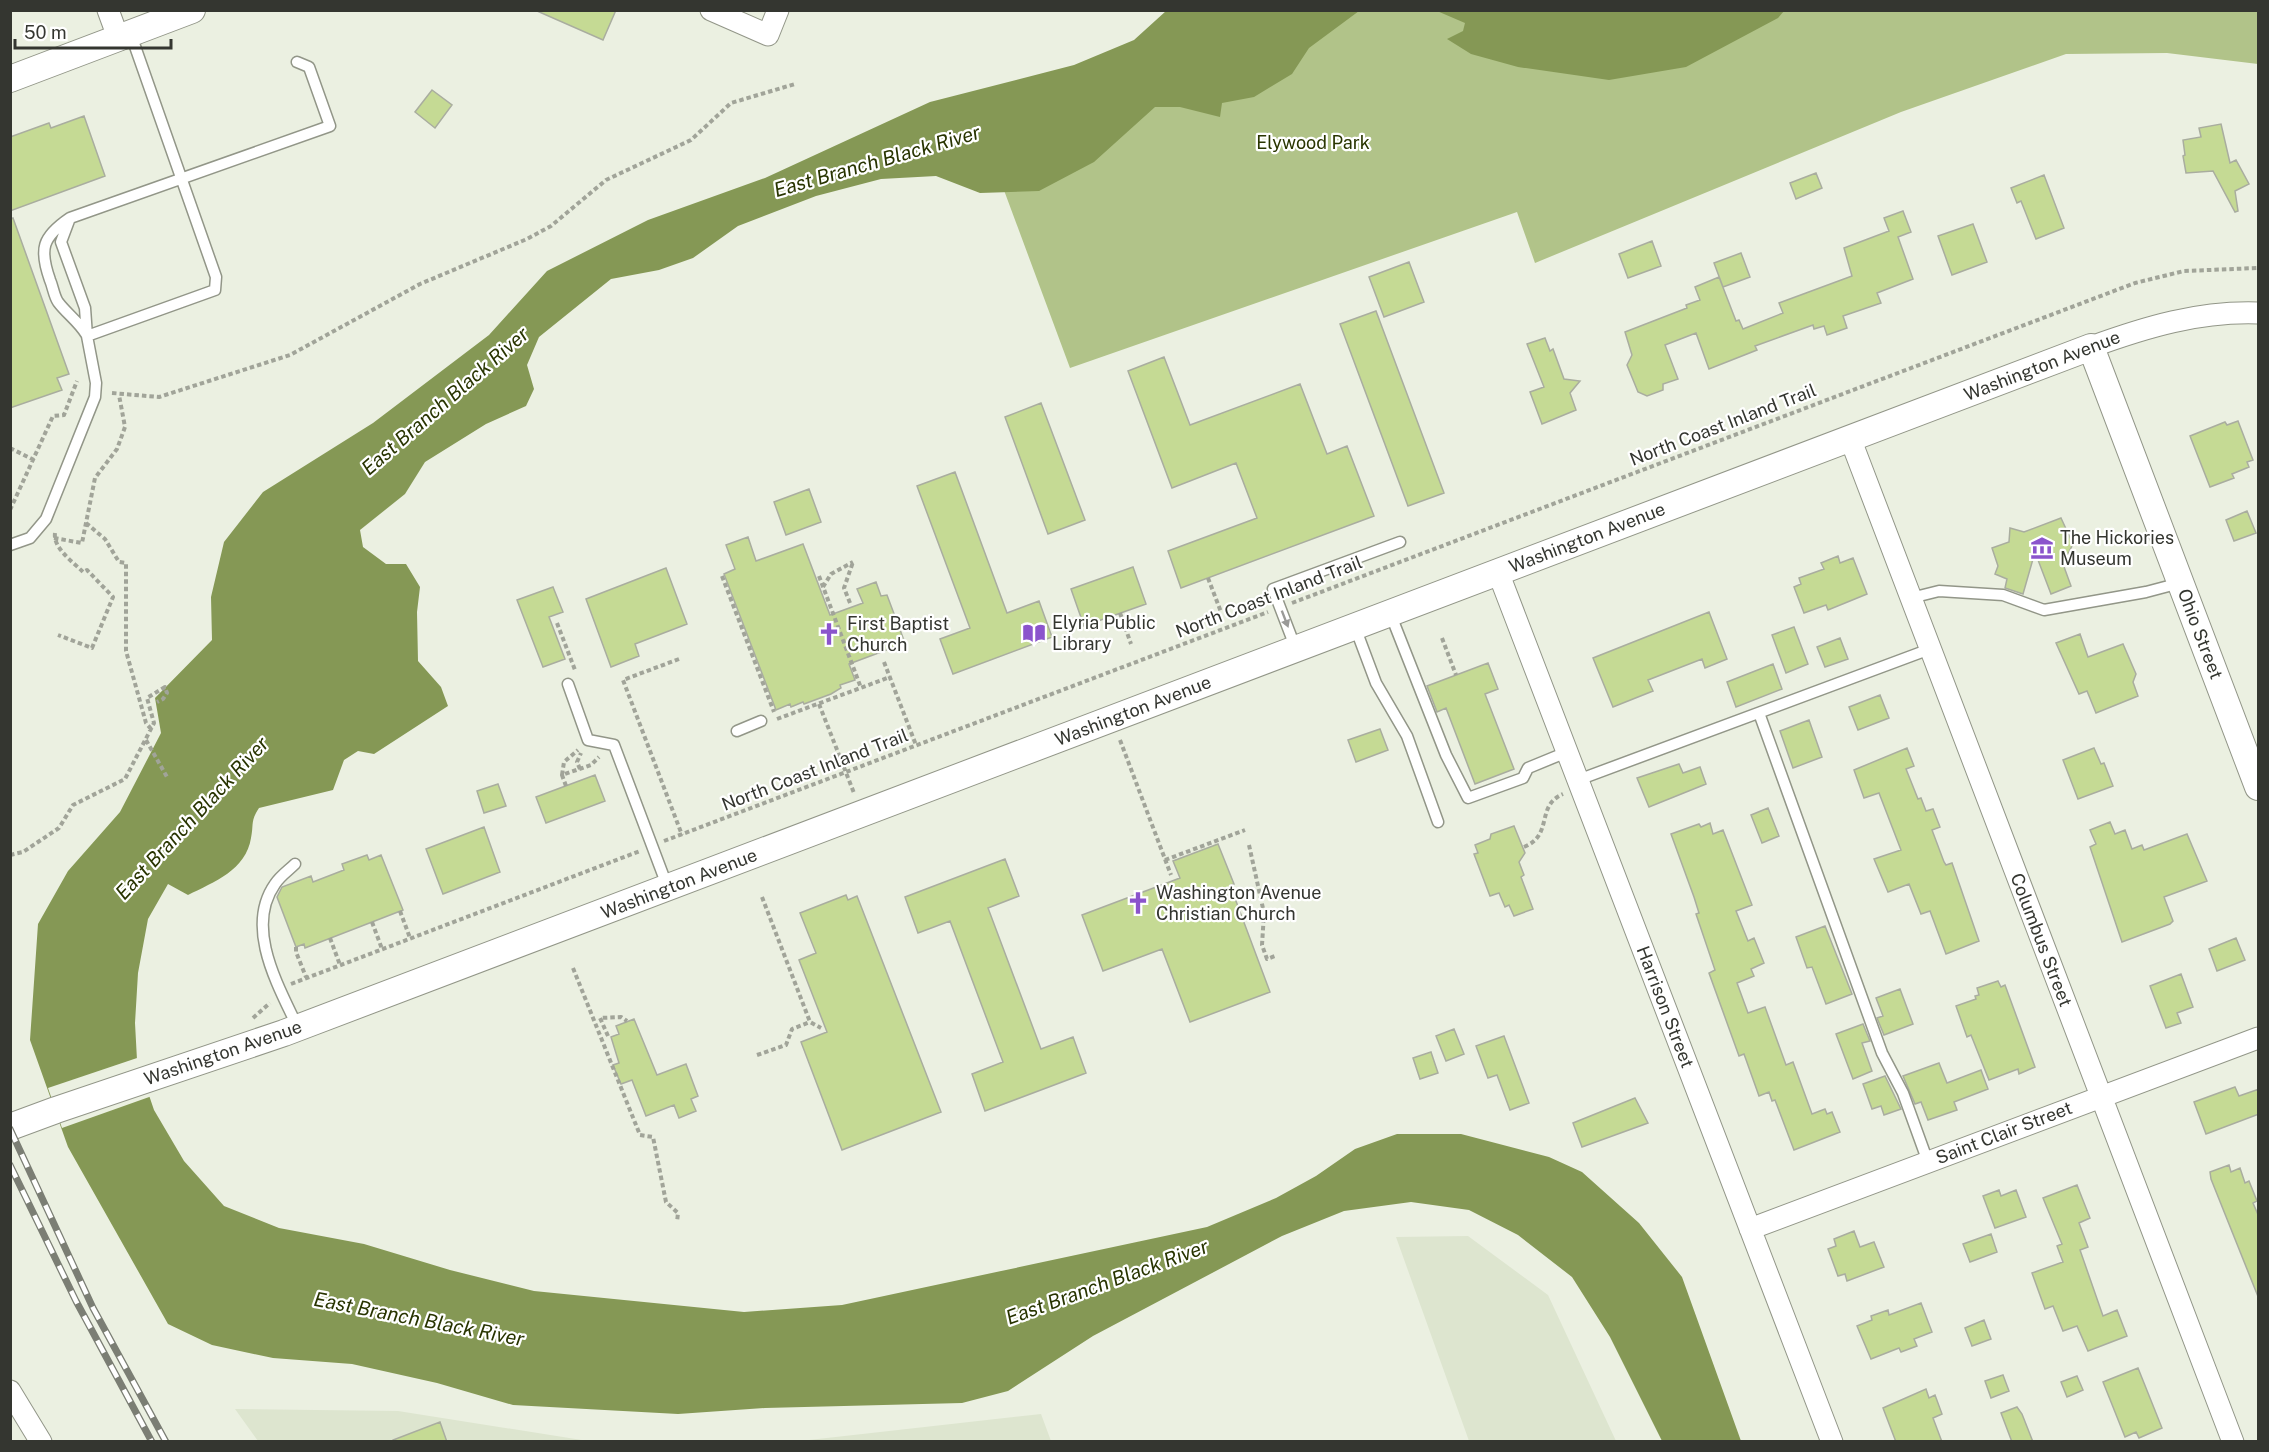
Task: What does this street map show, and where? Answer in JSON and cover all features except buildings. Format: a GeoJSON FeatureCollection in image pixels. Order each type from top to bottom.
{"type":"FeatureCollection","features":[{"type":"Feature","properties":{"kind":"street"},"geometry":{"type":"LineString","coordinates":[[108,10],[125,37]]}},
{"type":"Feature","properties":{"kind":"street"},"geometry":{"type":"LineString","coordinates":[[10,79],[192,10]]}},
{"type":"Feature","properties":{"kind":"street"},"geometry":{"type":"LineString","coordinates":[[711,10],[768,35],[778,10]]}},
{"type":"Feature","properties":{"kind":"street","name":"Washington Avenue"},"geometry":{"type":"LineString","coordinates":[[10,1128],[247,1035],[298,1028],[2091,347],[2150,326],[2180,319],[2211,314],[2259,313]]}},
{"type":"Feature","properties":{"kind":"street","name":"Ohio Street"},"geometry":{"type":"LineString","coordinates":[[2091,347],[2259,787]]}},
{"type":"Feature","properties":{"kind":"street","name":"Columbus Street"},"geometry":{"type":"LineString","coordinates":[[1850,438],[2233,1442]]}},
{"type":"Feature","properties":{"kind":"street","name":"Harrison Street"},"geometry":{"type":"LineString","coordinates":[[1498,572],[1567,752],[1574,785],[1750,1228],[1832,1442]]}},
{"type":"Feature","properties":{"kind":"street","name":"Saint Clair Street"},"geometry":{"type":"LineString","coordinates":[[1750,1228],[2259,1038]]}},
{"type":"Feature","properties":{"kind":"street"},"geometry":{"type":"LineString","coordinates":[[10,1391],[41,1442]]}},
{"type":"Feature","properties":{"kind":"lane"},"geometry":{"type":"LineString","coordinates":[[87,336],[215,290],[216,277],[182,179],[125,37]]}},
{"type":"Feature","properties":{"kind":"lane"},"geometry":{"type":"LineString","coordinates":[[87,336],[78,320],[57,301],[43,260],[45,242],[53,229],[70,218],[330,126],[309,67],[297,62]]}},
{"type":"Feature","properties":{"kind":"lane"},"geometry":{"type":"LineString","coordinates":[[10,545],[30,538],[46,519],[95,397],[96,382],[87,336],[85,308],[61,242],[70,218]]}},
{"type":"Feature","properties":{"kind":"lane"},"geometry":{"type":"LineString","coordinates":[[1296,649],[1273,589],[1400,542]]}},
{"type":"Feature","properties":{"kind":"lane"},"geometry":{"type":"LineString","coordinates":[[1911,598],[1940,591],[2003,595],[2044,610],[2146,592],[2180,583]]}},
{"type":"Feature","properties":{"kind":"lane"},"geometry":{"type":"LineString","coordinates":[[1389,613],[1446,755],[1468,798],[1523,778],[1528,768],[1567,752]]}},
{"type":"Feature","properties":{"kind":"lane"},"geometry":{"type":"LineString","coordinates":[[1355,626],[1376,683],[1407,736],[1438,822]]}},
{"type":"Feature","properties":{"kind":"lane"},"geometry":{"type":"LineString","coordinates":[[1574,785],[1930,649]]}},
{"type":"Feature","properties":{"kind":"lane"},"geometry":{"type":"LineString","coordinates":[[568,684],[588,740],[614,745],[668,888]]}},
{"type":"Feature","properties":{"kind":"lane"},"geometry":{"type":"LineString","coordinates":[[1759,713],[1882,1053],[1903,1093],[1928,1162]]}},
{"type":"Feature","properties":{"kind":"lane"},"geometry":{"type":"LineString","coordinates":[[738,731],[761,722]]}},
{"type":"Feature","properties":{"kind":"lane"},"geometry":{"type":"LineString","coordinates":[[295,864],[276,882],[264,912],[263,934],[270,965],[298,1028]]}},
{"type":"Feature","properties":{"kind":"path"},"geometry":{"type":"LineString","coordinates":[[112,393],[159,397],[290,355],[420,284],[527,239],[551,226],[606,180],[691,140],[731,104],[795,84]]}},
{"type":"Feature","properties":{"kind":"path","name":"North Coast Inland Trail"},"geometry":{"type":"LineString","coordinates":[[247,1035],[281,992],[306,977],[2134,283],[2184,272],[2259,268]]}},
{"type":"Feature","properties":{"kind":"path"},"geometry":{"type":"LineString","coordinates":[[10,510],[53,416],[64,414],[77,381]]}},
{"type":"Feature","properties":{"kind":"path"},"geometry":{"type":"LineString","coordinates":[[109,402],[112,384]]}},
{"type":"Feature","properties":{"kind":"path"},"geometry":{"type":"LineString","coordinates":[[54,538],[82,543],[95,478],[117,448],[125,427],[119,395]]}},
{"type":"Feature","properties":{"kind":"path"},"geometry":{"type":"LineString","coordinates":[[10,448],[34,460]]}},
{"type":"Feature","properties":{"kind":"path"},"geometry":{"type":"LineString","coordinates":[[58,635],[92,648],[113,597],[87,570],[83,572],[58,546],[54,538],[59,522]]}},
{"type":"Feature","properties":{"kind":"path"},"geometry":{"type":"LineString","coordinates":[[86,523],[105,539],[119,562],[126,563],[126,651],[146,723],[151,729]]}},
{"type":"Feature","properties":{"kind":"path"},"geometry":{"type":"LineString","coordinates":[[823,587],[831,574],[853,562],[844,588],[850,603]]}},
{"type":"Feature","properties":{"kind":"path"},"geometry":{"type":"LineString","coordinates":[[722,576],[777,720],[890,677]]}},
{"type":"Feature","properties":{"kind":"path"},"geometry":{"type":"LineString","coordinates":[[819,576],[861,688]]}},
{"type":"Feature","properties":{"kind":"path"},"geometry":{"type":"LineString","coordinates":[[1208,578],[1221,612]]}},
{"type":"Feature","properties":{"kind":"path"},"geometry":{"type":"LineString","coordinates":[[1120,613],[1131,644]]}},
{"type":"Feature","properties":{"kind":"path"},"geometry":{"type":"LineString","coordinates":[[557,623],[575,668]]}},
{"type":"Feature","properties":{"kind":"path"},"geometry":{"type":"LineString","coordinates":[[1442,638],[1456,675]]}},
{"type":"Feature","properties":{"kind":"path"},"geometry":{"type":"LineString","coordinates":[[679,659],[623,680],[682,835]]}},
{"type":"Feature","properties":{"kind":"path"},"geometry":{"type":"LineString","coordinates":[[885,662],[916,745]]}},
{"type":"Feature","properties":{"kind":"path"},"geometry":{"type":"LineString","coordinates":[[10,855],[23,852],[59,828],[73,805],[125,779],[154,719],[147,698],[165,687],[167,693],[164,699],[157,702]]}},
{"type":"Feature","properties":{"kind":"path"},"geometry":{"type":"LineString","coordinates":[[819,704],[854,793]]}},
{"type":"Feature","properties":{"kind":"path"},"geometry":{"type":"LineString","coordinates":[[1119,736],[1172,875]]}},
{"type":"Feature","properties":{"kind":"path"},"geometry":{"type":"LineString","coordinates":[[146,739],[167,777]]}},
{"type":"Feature","properties":{"kind":"path"},"geometry":{"type":"LineString","coordinates":[[562,775],[591,765],[602,753]]}},
{"type":"Feature","properties":{"kind":"path"},"geometry":{"type":"LineString","coordinates":[[564,762],[562,775],[566,786]]}},
{"type":"Feature","properties":{"kind":"path"},"geometry":{"type":"LineString","coordinates":[[577,762],[580,769]]}},
{"type":"Feature","properties":{"kind":"path"},"geometry":{"type":"LineString","coordinates":[[1524,847],[1540,837],[1548,806],[1574,785]]}},
{"type":"Feature","properties":{"kind":"path"},"geometry":{"type":"LineString","coordinates":[[1166,860],[1245,830]]}},
{"type":"Feature","properties":{"kind":"path"},"geometry":{"type":"LineString","coordinates":[[1249,845],[1264,913],[1262,945],[1267,959],[1275,956]]}},
{"type":"Feature","properties":{"kind":"path"},"geometry":{"type":"LineString","coordinates":[[762,897],[810,1022],[821,1028]]}},
{"type":"Feature","properties":{"kind":"path"},"geometry":{"type":"LineString","coordinates":[[400,911],[410,938]]}},
{"type":"Feature","properties":{"kind":"path"},"geometry":{"type":"LineString","coordinates":[[372,922],[382,949]]}},
{"type":"Feature","properties":{"kind":"path"},"geometry":{"type":"LineString","coordinates":[[330,938],[340,965]]}},
{"type":"Feature","properties":{"kind":"path"},"geometry":{"type":"LineString","coordinates":[[296,947],[306,977]]}},
{"type":"Feature","properties":{"kind":"path"},"geometry":{"type":"LineString","coordinates":[[573,968],[640,1135],[653,1137],[666,1202],[678,1213],[677,1222]]}},
{"type":"Feature","properties":{"kind":"path"},"geometry":{"type":"LineString","coordinates":[[594,1019],[621,1017],[627,1022]]}},
{"type":"Feature","properties":{"kind":"path"},"geometry":{"type":"LineString","coordinates":[[600,1018],[608,1036]]}},
{"type":"Feature","properties":{"kind":"path"},"geometry":{"type":"LineString","coordinates":[[757,1055],[786,1045],[792,1029],[810,1022]]}},
{"type":"Feature","properties":{"kind":"shaded area"},"geometry":{"type":"Polygon","coordinates":[[[1468,1236],[1548,1295],[1616,1441],[1469,1441],[1396,1237],[1468,1236]]]}},
{"type":"Feature","properties":{"kind":"shaded area"},"geometry":{"type":"Polygon","coordinates":[[[235,1409],[398,1411],[588,1441],[258,1441],[235,1409]]]}},
{"type":"Feature","properties":{"kind":"shaded area"},"geometry":{"type":"Polygon","coordinates":[[[1041,1414],[1051,1441],[800,1441],[1041,1414]]]}},
{"type":"Feature","properties":{"kind":"green space","name":"Elywood Park"},"geometry":{"type":"Polygon","coordinates":[[[1270,11],[2258,11],[2258,64],[2167,53],[2066,54],[1901,112],[1535,263],[1517,212],[1070,368],[982,131],[1270,11]]]}},
{"type":"Feature","properties":{"kind":"water","name":"East Branch Black River"},"geometry":{"type":"Polygon","coordinates":[[[1166,11],[1359,11],[1309,48],[1292,74],[1254,97],[1222,103],[1220,117],[1180,107],[1155,107],[1094,162],[1039,191],[980,193],[936,176],[881,179],[816,196],[738,226],[693,258],[659,270],[611,279],[539,337],[527,365],[534,389],[526,406],[486,424],[425,462],[405,494],[360,530],[363,547],[386,564],[406,564],[420,587],[417,612],[418,661],[441,687],[448,706],[374,754],[358,751],[344,760],[333,790],[259,808],[253,820],[251,838],[243,859],[218,880],[188,895],[168,884],[148,919],[138,973],[135,1023],[137,1060],[154,1110],[184,1161],[224,1206],[279,1228],[364,1244],[450,1270],[534,1291],[744,1312],[842,1305],[1207,1227],[1276,1198],[1316,1176],[1355,1149],[1397,1134],[1461,1134],[1549,1157],[1582,1172],[1639,1223],[1682,1277],[1741,1441],[1662,1441],[1610,1337],[1572,1277],[1518,1235],[1469,1210],[1411,1202],[1344,1211],[1282,1236],[1093,1336],[1008,1391],[962,1403],[765,1408],[678,1414],[513,1405],[437,1383],[352,1364],[273,1358],[212,1345],[168,1324],[68,1147],[30,1040],[38,924],[68,871],[120,812],[161,733],[155,698],[212,640],[211,597],[224,542],[263,492],[373,423],[489,335],[547,271],[648,220],[765,178],[930,102],[1074,65],[1134,40],[1166,11]]]}},
{"type":"Feature","properties":{"kind":"water"},"geometry":{"type":"Polygon","coordinates":[[[1437,11],[1784,11],[1778,18],[1686,67],[1609,80],[1518,67],[1471,54],[1447,39],[1463,31],[1465,23],[1437,11]]]}},
{"type":"Feature","properties":{"kind":"pier"},"geometry":{"type":"Polygon","coordinates":[[[140,1057],[152,1096],[62,1128],[48,1088],[140,1057]]]}},
{"type":"Feature","properties":{"kind":"railway"},"geometry":{"type":"LineString","coordinates":[[10,1129],[93,1308],[166,1442]]}},
{"type":"Feature","properties":{"kind":"railway"},"geometry":{"type":"LineString","coordinates":[[10,1165],[76,1301],[152,1442]]}},
{"type":"Feature","properties":{"kind":"place","name":"The Hickories Museum"},"geometry":{"type":"Point","coordinates":[2042,548]}},
{"type":"Feature","properties":{"kind":"place","name":"Elyria Public Library"},"geometry":{"type":"Point","coordinates":[1034,633]}},
{"type":"Feature","properties":{"kind":"place","name":"First Baptist Church"},"geometry":{"type":"Point","coordinates":[829,634]}},
{"type":"Feature","properties":{"kind":"place","name":"Washington Avenue Christian Church"},"geometry":{"type":"Point","coordinates":[1138,903]}}]}
